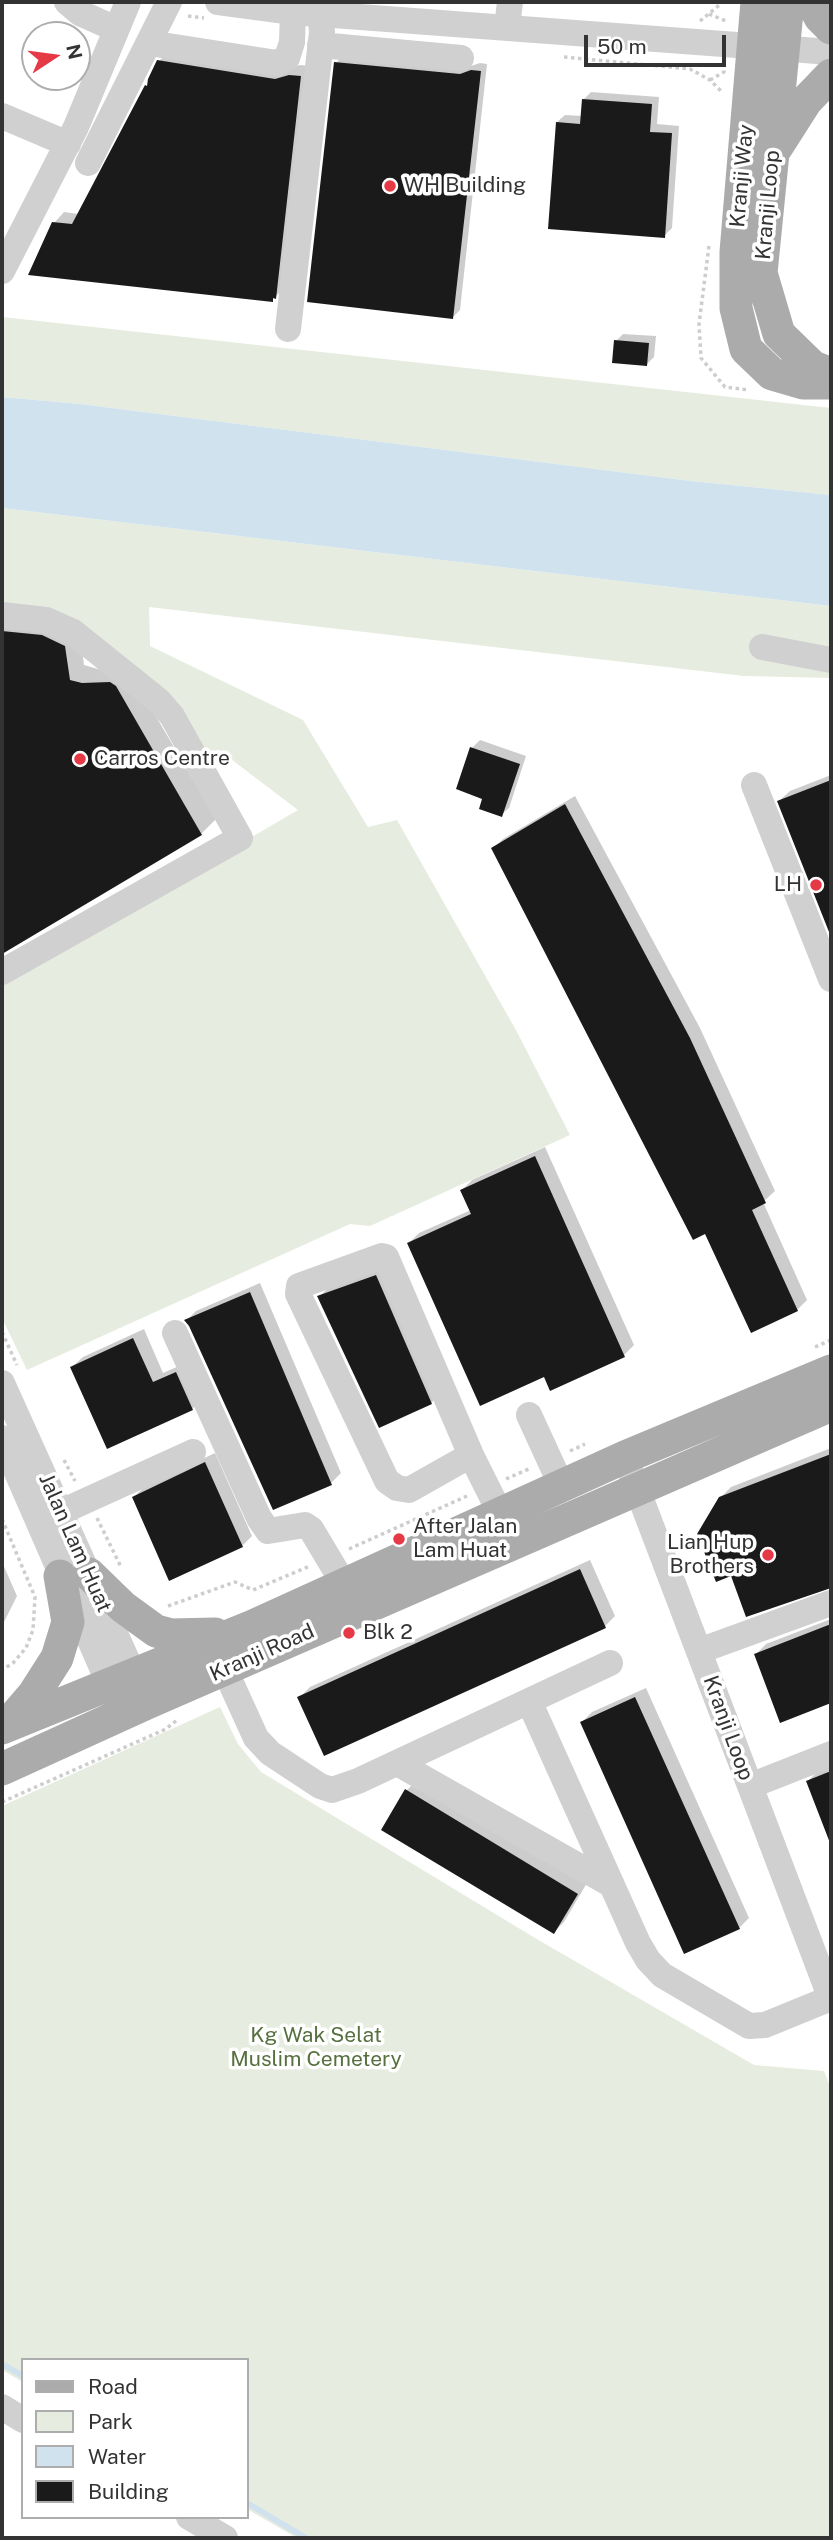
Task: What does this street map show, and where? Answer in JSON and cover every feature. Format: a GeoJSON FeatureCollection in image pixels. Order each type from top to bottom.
{"type":"FeatureCollection","features":[{"type":"Feature","properties":{"kind":"main road","name":"Kranji Way"},"geometry":{"type":"LineString","coordinates":[[757,2],[768,47]]}},
{"type":"Feature","properties":{"kind":"main road","name":"Kranji Way"},"geometry":{"type":"LineString","coordinates":[[789,2],[768,47],[736,252],[736,308],[746,349],[772,374],[803,383],[831,383]]}},
{"type":"Feature","properties":{"kind":"main road"},"geometry":{"type":"LineString","coordinates":[[812,2],[820,16],[831,27]]}},
{"type":"Feature","properties":{"kind":"main road","name":"Kranji Loop"},"geometry":{"type":"LineString","coordinates":[[768,47],[773,152],[761,273],[779,334],[813,367],[831,374]]}},
{"type":"Feature","properties":{"kind":"main road"},"geometry":{"type":"LineString","coordinates":[[773,152],[806,101],[831,75]]}},
{"type":"Feature","properties":{"kind":"main road","name":"Kranji Road"},"geometry":{"type":"LineString","coordinates":[[2,1769],[235,1633],[345,1586],[625,1457],[831,1371]]}},
{"type":"Feature","properties":{"kind":"main road","name":"Kranji Road"},"geometry":{"type":"LineString","coordinates":[[5,1726],[225,1670],[831,1405]]}},
{"type":"Feature","properties":{"kind":"main road"},"geometry":{"type":"LineString","coordinates":[[5,1726],[34,1694],[57,1658],[68,1622],[75,1575],[156,1632],[171,1635],[235,1633]]}},
{"type":"Feature","properties":{"kind":"street"},"geometry":{"type":"LineString","coordinates":[[66,2],[80,13],[116,29]]}},
{"type":"Feature","properties":{"kind":"street"},"geometry":{"type":"LineString","coordinates":[[2,271],[68,144],[128,2]]}},
{"type":"Feature","properties":{"kind":"street"},"geometry":{"type":"LineString","coordinates":[[88,163],[167,7]]}},
{"type":"Feature","properties":{"kind":"street"},"geometry":{"type":"LineString","coordinates":[[216,11],[508,14],[768,47],[831,52]]}},
{"type":"Feature","properties":{"kind":"street"},"geometry":{"type":"LineString","coordinates":[[149,43],[277,63],[286,58],[292,43],[293,12]]}},
{"type":"Feature","properties":{"kind":"street"},"geometry":{"type":"LineString","coordinates":[[288,329],[320,45],[320,12]]}},
{"type":"Feature","properties":{"kind":"street"},"geometry":{"type":"LineString","coordinates":[[320,45],[461,58]]}},
{"type":"Feature","properties":{"kind":"street"},"geometry":{"type":"LineString","coordinates":[[2,116],[68,144]]}},
{"type":"Feature","properties":{"kind":"street"},"geometry":{"type":"LineString","coordinates":[[2,615],[46,620],[73,632],[159,701],[172,716],[240,838],[2,972]]}},
{"type":"Feature","properties":{"kind":"street"},"geometry":{"type":"LineString","coordinates":[[762,647],[831,660]]}},
{"type":"Feature","properties":{"kind":"street"},"geometry":{"type":"LineString","coordinates":[[754,785],[831,979]]}},
{"type":"Feature","properties":{"kind":"street"},"geometry":{"type":"LineString","coordinates":[[471,1455],[409,1490],[397,1488],[387,1481],[298,1294],[299,1286],[382,1256],[386,1257],[471,1455],[501,1515]]}},
{"type":"Feature","properties":{"kind":"street"},"geometry":{"type":"LineString","coordinates":[[175,1333],[263,1525],[268,1531],[305,1525],[311,1529],[345,1586]]}},
{"type":"Feature","properties":{"kind":"street","name":"Jalan Lam Huat"},"geometry":{"type":"LineString","coordinates":[[2,1383],[61,1512],[75,1575]]}},
{"type":"Feature","properties":{"kind":"street"},"geometry":{"type":"LineString","coordinates":[[529,1415],[562,1487]]}},
{"type":"Feature","properties":{"kind":"street","name":"Jalan Lam Huat"},"geometry":{"type":"LineString","coordinates":[[2,1438],[75,1575],[128,1695]]}},
{"type":"Feature","properties":{"kind":"street"},"geometry":{"type":"LineString","coordinates":[[61,1512],[193,1452]]}},
{"type":"Feature","properties":{"kind":"street","name":"Kranji Loop"},"geometry":{"type":"LineString","coordinates":[[625,1457],[831,1998]]}},
{"type":"Feature","properties":{"kind":"street"},"geometry":{"type":"LineString","coordinates":[[699,1651],[831,1603]]}},
{"type":"Feature","properties":{"kind":"street"},"geometry":{"type":"LineString","coordinates":[[225,1670],[256,1738],[270,1753],[320,1786],[332,1790],[397,1763],[610,1663]]}},
{"type":"Feature","properties":{"kind":"street"},"geometry":{"type":"LineString","coordinates":[[529,1701],[648,1960],[662,1975],[749,2026],[765,2025],[831,1998]]}},
{"type":"Feature","properties":{"kind":"street"},"geometry":{"type":"LineString","coordinates":[[750,1786],[831,1754]]}},
{"type":"Feature","properties":{"kind":"street"},"geometry":{"type":"LineString","coordinates":[[397,1763],[612,1885]]}},
{"type":"Feature","properties":{"kind":"street"},"geometry":{"type":"LineString","coordinates":[[2,2407],[21,2419]]}},
{"type":"Feature","properties":{"kind":"street"},"geometry":{"type":"LineString","coordinates":[[192,2519],[225,2538]]}},
{"type":"Feature","properties":{"kind":"path"},"geometry":{"type":"LineString","coordinates":[[167,7],[216,11]]}},
{"type":"Feature","properties":{"kind":"path"},"geometry":{"type":"LineString","coordinates":[[554,56],[690,69],[710,80],[722,92],[723,104]]}},
{"type":"Feature","properties":{"kind":"path"},"geometry":{"type":"LineString","coordinates":[[709,241],[699,324],[701,358],[725,387],[751,390]]}},
{"type":"Feature","properties":{"kind":"path"},"geometry":{"type":"LineString","coordinates":[[2,1519],[35,1597],[33,1630],[26,1648],[13,1663],[2,1670]]}},
{"type":"Feature","properties":{"kind":"green space"},"geometry":{"type":"Polygon","coordinates":[[[2,317],[831,408],[831,495],[691,481],[80,404],[2,397],[2,317]]]}},
{"type":"Feature","properties":{"kind":"green space"},"geometry":{"type":"Polygon","coordinates":[[[2,508],[831,606],[831,678],[744,676],[149,607],[150,646],[303,720],[368,827],[397,820],[517,1032],[570,1135],[370,1226],[350,1224],[27,1370],[2,1318],[2,983],[298,810],[219,750],[202,754],[46,620],[2,615],[2,508]]]}},
{"type":"Feature","properties":{"kind":"green space","name":"Kg Wak Selat Muslim Cemetery"},"geometry":{"type":"Polygon","coordinates":[[[220,1707],[238,1744],[261,1772],[535,1938],[754,2065],[824,2071],[831,2089],[831,2538],[297,2538],[248,2510],[248,2358],[21,2358],[21,2381],[2,2370],[2,1806],[220,1707]]]}},
{"type":"Feature","properties":{"kind":"water"},"geometry":{"type":"Polygon","coordinates":[[[2,397],[80,404],[691,481],[831,495],[831,606],[2,508],[2,397]]]}},
{"type":"Feature","properties":{"kind":"building"},"geometry":{"type":"Polygon","coordinates":[[[157,60],[275,79],[289,75],[301,76],[276,299],[273,298],[273,302],[28,275],[52,222],[72,224],[145,85],[147,86],[157,60]]]}},
{"type":"Feature","properties":{"kind":"building","name":"WH Building"},"geometry":{"type":"Polygon","coordinates":[[[334,62],[460,74],[471,70],[481,71],[453,319],[307,302],[334,62]]]}},
{"type":"Feature","properties":{"kind":"building"},"geometry":{"type":"Polygon","coordinates":[[[582,99],[652,104],[650,132],[672,133],[665,238],[548,229],[556,122],[580,124],[582,99]]]}},
{"type":"Feature","properties":{"kind":"building"},"geometry":{"type":"Polygon","coordinates":[[[614,340],[649,343],[647,366],[612,363],[614,340]]]}},
{"type":"Feature","properties":{"kind":"building","name":"Carros Centre"},"geometry":{"type":"Polygon","coordinates":[[[2,631],[42,635],[65,646],[70,680],[82,683],[110,682],[116,686],[202,835],[2,954],[2,631]]]}},
{"type":"Feature","properties":{"kind":"building"},"geometry":{"type":"Polygon","coordinates":[[[470,747],[520,764],[502,817],[479,809],[482,799],[456,789],[470,747]]]}},
{"type":"Feature","properties":{"kind":"building","name":"LH"},"geometry":{"type":"Polygon","coordinates":[[[831,780],[831,937],[777,801],[831,780]]]}},
{"type":"Feature","properties":{"kind":"building"},"geometry":{"type":"Polygon","coordinates":[[[565,804],[690,1038],[766,1203],[752,1210],[798,1311],[751,1333],[705,1234],[693,1240],[491,848],[565,804]]]}},
{"type":"Feature","properties":{"kind":"building"},"geometry":{"type":"Polygon","coordinates":[[[535,1156],[625,1357],[550,1391],[544,1377],[480,1406],[407,1243],[471,1214],[460,1190],[535,1156]]]}},
{"type":"Feature","properties":{"kind":"building"},"geometry":{"type":"Polygon","coordinates":[[[376,1275],[432,1404],[379,1428],[317,1296],[376,1275]]]}},
{"type":"Feature","properties":{"kind":"building"},"geometry":{"type":"Polygon","coordinates":[[[250,1292],[332,1485],[273,1510],[184,1320],[250,1292]]]}},
{"type":"Feature","properties":{"kind":"building"},"geometry":{"type":"Polygon","coordinates":[[[133,1338],[153,1382],[176,1372],[193,1410],[107,1449],[70,1367],[133,1338]]]}},
{"type":"Feature","properties":{"kind":"building","name":"Lian Hup Brothers"},"geometry":{"type":"Polygon","coordinates":[[[831,1454],[831,1588],[746,1617],[731,1576],[716,1582],[697,1534],[719,1497],[831,1454]]]}},
{"type":"Feature","properties":{"kind":"building"},"geometry":{"type":"Polygon","coordinates":[[[205,1462],[243,1547],[169,1581],[132,1497],[205,1462]]]}},
{"type":"Feature","properties":{"kind":"building"},"geometry":{"type":"Polygon","coordinates":[[[580,1569],[606,1628],[324,1756],[297,1697],[580,1569]]]}},
{"type":"Feature","properties":{"kind":"building"},"geometry":{"type":"Polygon","coordinates":[[[831,1624],[831,1703],[780,1723],[754,1654],[831,1624]]]}},
{"type":"Feature","properties":{"kind":"building"},"geometry":{"type":"Polygon","coordinates":[[[635,1697],[740,1929],[684,1954],[580,1722],[635,1697]]]}},
{"type":"Feature","properties":{"kind":"building"},"geometry":{"type":"Polygon","coordinates":[[[831,1771],[831,1843],[830,1843],[806,1781],[831,1771]]]}},
{"type":"Feature","properties":{"kind":"building"},"geometry":{"type":"Polygon","coordinates":[[[405,1789],[578,1894],[554,1934],[381,1830],[405,1789]]]}},
{"type":"Feature","properties":{"kind":"waterway"},"geometry":{"type":"LineString","coordinates":[[2,2364],[21,2375]]}},
{"type":"Feature","properties":{"kind":"waterway"},"geometry":{"type":"LineString","coordinates":[[248,2504],[306,2538]]}},
{"type":"Feature","properties":{"kind":"place","name":"WH Building"},"geometry":{"type":"Point","coordinates":[390,186]}},
{"type":"Feature","properties":{"kind":"place","name":"Carros Centre"},"geometry":{"type":"Point","coordinates":[80,759]}},
{"type":"Feature","properties":{"kind":"place","name":"LH"},"geometry":{"type":"Point","coordinates":[816,885]}},
{"type":"Feature","properties":{"kind":"place","name":"After Jalan Lam Huat"},"geometry":{"type":"Point","coordinates":[399,1539]}},
{"type":"Feature","properties":{"kind":"place","name":"Lian Hup Brothers"},"geometry":{"type":"Point","coordinates":[768,1555]}},
{"type":"Feature","properties":{"kind":"place","name":"Blk 2"},"geometry":{"type":"Point","coordinates":[349,1633]}}]}
